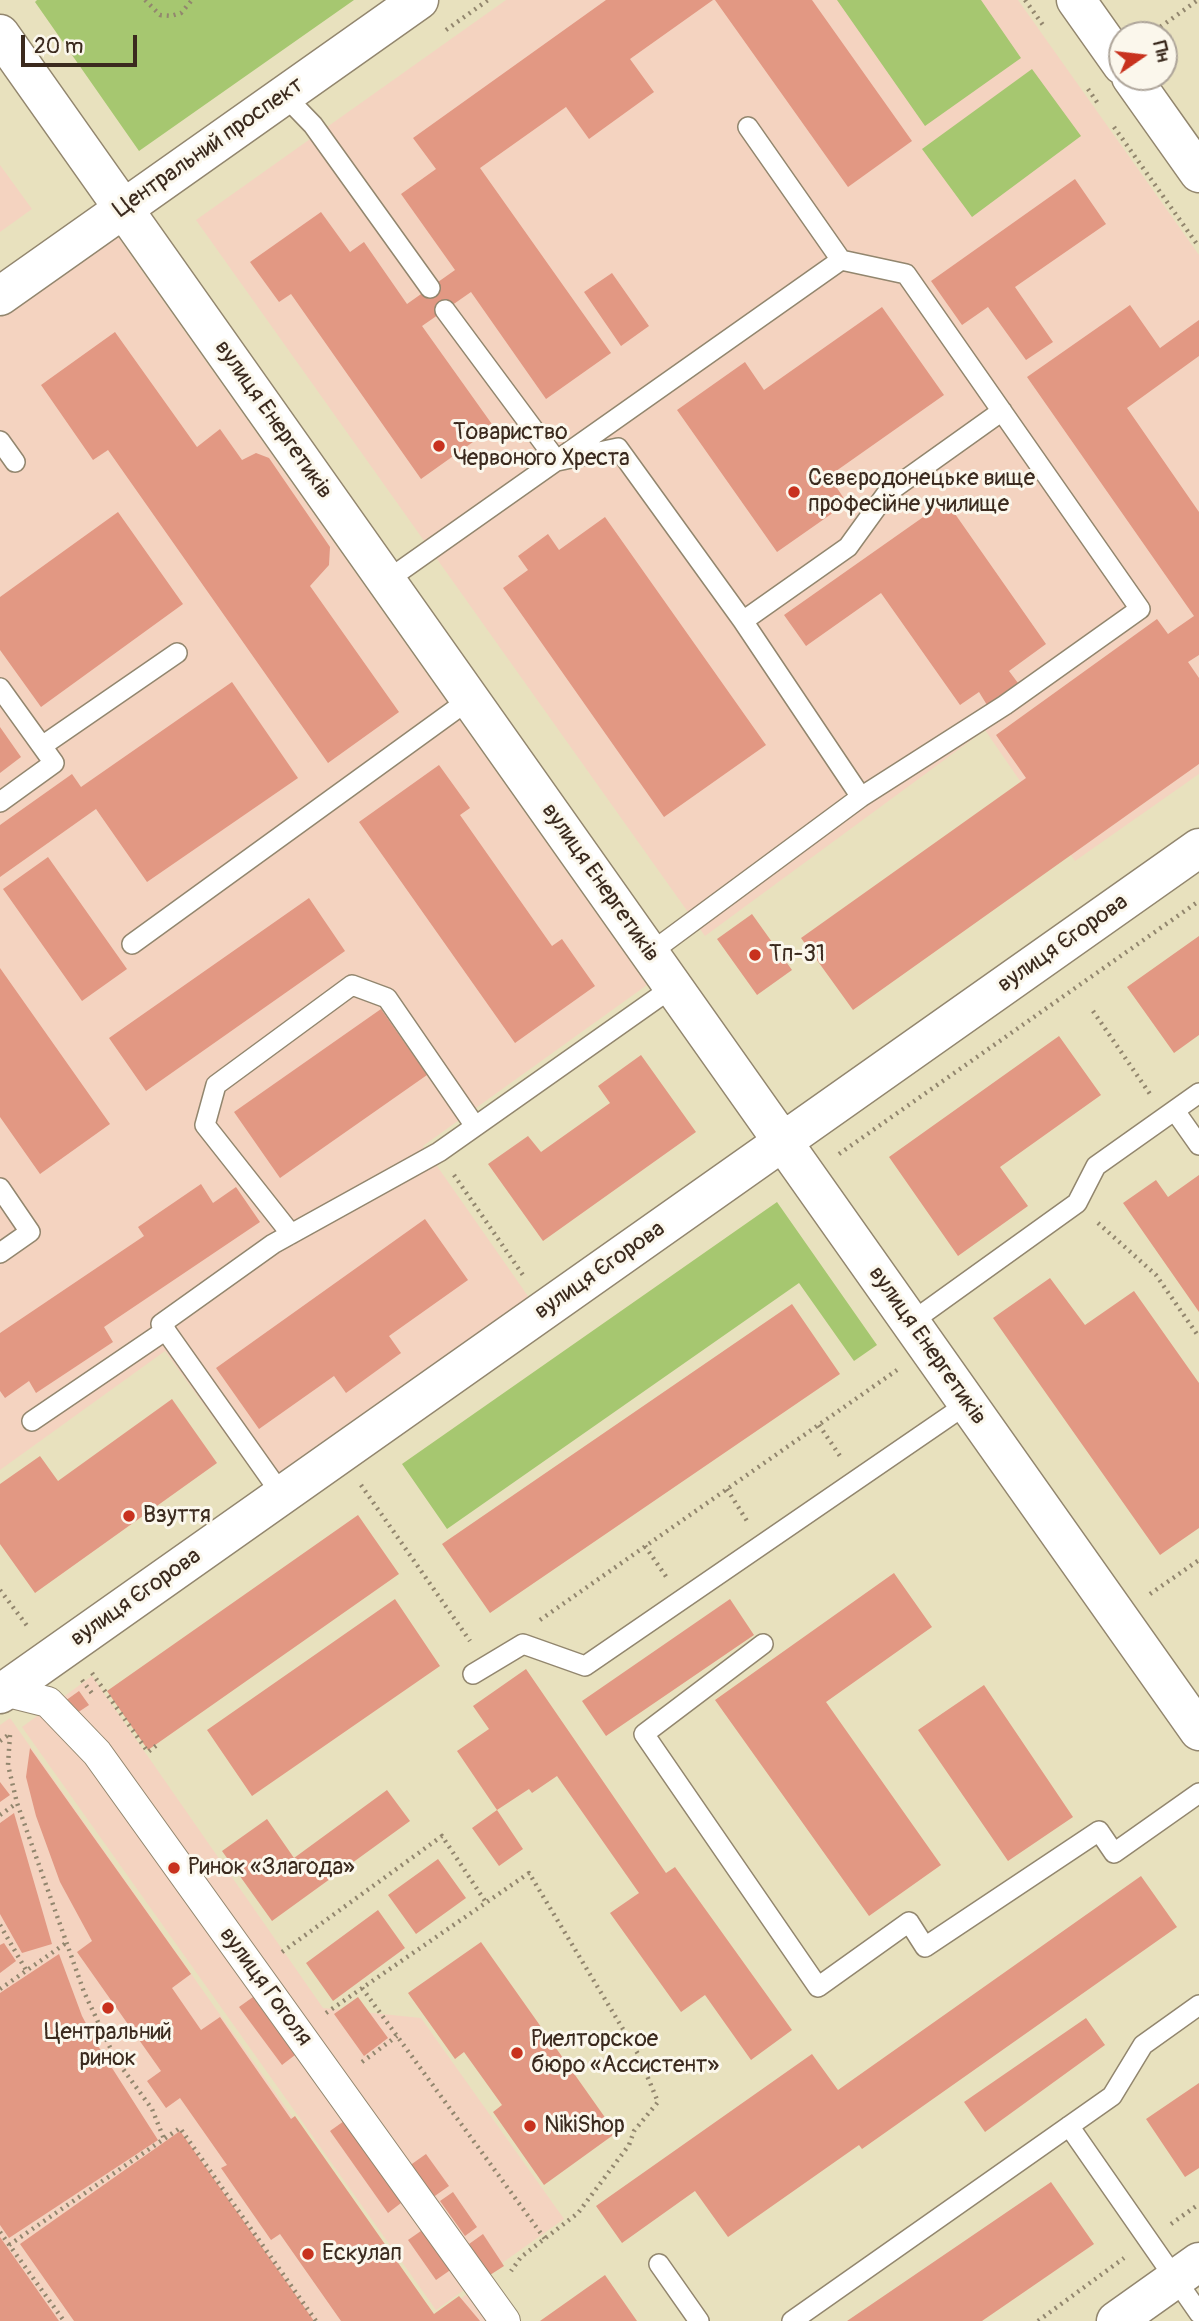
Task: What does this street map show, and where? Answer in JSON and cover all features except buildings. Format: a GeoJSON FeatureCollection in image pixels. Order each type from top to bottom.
{"type":"FeatureCollection","features":[{"type":"Feature","properties":{"kind":"street","name":"Центральний проспект"},"geometry":{"type":"LineString","coordinates":[[0,296],[419,0]]}},
{"type":"Feature","properties":{"kind":"street"},"geometry":{"type":"LineString","coordinates":[[1076,0],[1108,45]]}},
{"type":"Feature","properties":{"kind":"street","name":"вулиця Енергетиків"},"geometry":{"type":"LineString","coordinates":[[0,34],[1199,1731]]}},
{"type":"Feature","properties":{"kind":"street"},"geometry":{"type":"LineString","coordinates":[[1141,91],[1199,173]]}},
{"type":"Feature","properties":{"kind":"street","name":"вулиця Єгорова"},"geometry":{"type":"LineString","coordinates":[[1,1690],[1199,848]]}},
{"type":"Feature","properties":{"kind":"street","name":"вулиця Гоголя"},"geometry":{"type":"LineString","coordinates":[[1,1690],[48,1702],[97,1753],[498,2311]]}},
{"type":"Feature","properties":{"kind":"street"},"geometry":{"type":"LineString","coordinates":[[1116,2321],[1188,2270]]}},
{"type":"Feature","properties":{"kind":"lane"},"geometry":{"type":"LineString","coordinates":[[284,95],[313,125],[430,288]]}},
{"type":"Feature","properties":{"kind":"lane"},"geometry":{"type":"LineString","coordinates":[[650,953],[861,797],[1005,705],[1140,609],[906,274],[841,260],[748,127]]}},
{"type":"Feature","properties":{"kind":"lane"},"geometry":{"type":"LineString","coordinates":[[386,580],[841,260]]}},
{"type":"Feature","properties":{"kind":"lane"},"geometry":{"type":"LineString","coordinates":[[445,310],[557,461]]}},
{"type":"Feature","properties":{"kind":"lane"},"geometry":{"type":"LineString","coordinates":[[743,621],[848,547],[887,493],[1002,411]]}},
{"type":"Feature","properties":{"kind":"lane"},"geometry":{"type":"LineString","coordinates":[[0,441],[15,462]]}},
{"type":"Feature","properties":{"kind":"lane"},"geometry":{"type":"LineString","coordinates":[[557,461],[618,448],[743,621],[861,797]]}},
{"type":"Feature","properties":{"kind":"lane"},"geometry":{"type":"LineString","coordinates":[[42,746],[177,653]]}},
{"type":"Feature","properties":{"kind":"lane"},"geometry":{"type":"LineString","coordinates":[[0,688],[54,763],[0,802]]}},
{"type":"Feature","properties":{"kind":"lane"},"geometry":{"type":"LineString","coordinates":[[132,944],[470,699]]}},
{"type":"Feature","properties":{"kind":"lane"},"geometry":{"type":"LineString","coordinates":[[291,1234],[205,1125],[216,1085],[352,985],[387,998],[475,1126]]}},
{"type":"Feature","properties":{"kind":"lane"},"geometry":{"type":"LineString","coordinates":[[282,1495],[161,1324],[291,1234],[439,1152],[673,987]]}},
{"type":"Feature","properties":{"kind":"lane"},"geometry":{"type":"LineString","coordinates":[[910,1323],[1077,1203],[1096,1166],[1199,1093]]}},
{"type":"Feature","properties":{"kind":"lane"},"geometry":{"type":"LineString","coordinates":[[1170,1114],[1199,1145]]}},
{"type":"Feature","properties":{"kind":"lane"},"geometry":{"type":"LineString","coordinates":[[0,1188],[30,1232],[0,1253]]}},
{"type":"Feature","properties":{"kind":"lane"},"geometry":{"type":"LineString","coordinates":[[32,1421],[166,1330]]}},
{"type":"Feature","properties":{"kind":"lane"},"geometry":{"type":"LineString","coordinates":[[473,1674],[523,1644],[584,1667],[967,1404]]}},
{"type":"Feature","properties":{"kind":"lane"},"geometry":{"type":"LineString","coordinates":[[762,1644],[644,1734],[818,1987],[909,1922],[925,1947],[1099,1831],[1114,1853],[1199,1793]]}},
{"type":"Feature","properties":{"kind":"lane"},"geometry":{"type":"LineString","coordinates":[[792,2321],[1111,2096],[1143,2045],[1199,2005]]}},
{"type":"Feature","properties":{"kind":"lane"},"geometry":{"type":"LineString","coordinates":[[1069,2126],[1149,2239],[1188,2270],[1199,2313]]}},
{"type":"Feature","properties":{"kind":"lane"},"geometry":{"type":"LineString","coordinates":[[659,2264],[699,2321]]}},
{"type":"Feature","properties":{"kind":"path"},"geometry":{"type":"LineString","coordinates":[[145,0],[160,15],[171,16],[181,13],[192,0]]}},
{"type":"Feature","properties":{"kind":"path"},"geometry":{"type":"LineString","coordinates":[[1025,0],[1048,32]]}},
{"type":"Feature","properties":{"kind":"path"},"geometry":{"type":"LineString","coordinates":[[1169,21],[1198,0]]}},
{"type":"Feature","properties":{"kind":"path"},"geometry":{"type":"LineString","coordinates":[[1085,85],[1100,106]]}},
{"type":"Feature","properties":{"kind":"path"},"geometry":{"type":"LineString","coordinates":[[1108,117],[1199,247]]}},
{"type":"Feature","properties":{"kind":"path"},"geometry":{"type":"LineString","coordinates":[[1093,1011],[1170,1114]]}},
{"type":"Feature","properties":{"kind":"path"},"geometry":{"type":"LineString","coordinates":[[439,1152],[525,1279]]}},
{"type":"Feature","properties":{"kind":"path"},"geometry":{"type":"LineString","coordinates":[[1077,1203],[1156,1275],[1199,1337]]}},
{"type":"Feature","properties":{"kind":"path"},"geometry":{"type":"LineString","coordinates":[[536,1623],[902,1367]]}},
{"type":"Feature","properties":{"kind":"path"},"geometry":{"type":"LineString","coordinates":[[819,1425],[855,1479]]}},
{"type":"Feature","properties":{"kind":"path"},"geometry":{"type":"LineString","coordinates":[[360,1483],[476,1650]]}},
{"type":"Feature","properties":{"kind":"path"},"geometry":{"type":"LineString","coordinates":[[727,1489],[763,1544]]}},
{"type":"Feature","properties":{"kind":"path"},"geometry":{"type":"LineString","coordinates":[[1150,1594],[1199,1560]]}},
{"type":"Feature","properties":{"kind":"path"},"geometry":{"type":"LineString","coordinates":[[92,1673],[148,1752],[157,1745]]}},
{"type":"Feature","properties":{"kind":"path"},"geometry":{"type":"LineString","coordinates":[[0,1741],[10,1734],[8,1765],[18,1803],[98,2026],[115,2059],[152,2109],[164,2139]]}},
{"type":"Feature","properties":{"kind":"path"},"geometry":{"type":"LineString","coordinates":[[0,1815],[18,1803]]}},
{"type":"Feature","properties":{"kind":"path"},"geometry":{"type":"LineString","coordinates":[[255,1972],[442,1836],[485,1901]]}},
{"type":"Feature","properties":{"kind":"path"},"geometry":{"type":"LineString","coordinates":[[299,2033],[485,1901],[529,1873],[638,2054],[658,2102],[634,2131],[629,2145],[578,2213],[520,2257],[498,2311]]}},
{"type":"Feature","properties":{"kind":"path"},"geometry":{"type":"LineString","coordinates":[[0,1926],[26,1970]]}},
{"type":"Feature","properties":{"kind":"path"},"geometry":{"type":"LineString","coordinates":[[0,1989],[66,1943]]}},
{"type":"Feature","properties":{"kind":"path"},"geometry":{"type":"LineString","coordinates":[[362,1988],[545,2239]]}},
{"type":"Feature","properties":{"kind":"path"},"geometry":{"type":"LineString","coordinates":[[334,2083],[397,2036]]}},
{"type":"Feature","properties":{"kind":"path"},"geometry":{"type":"LineString","coordinates":[[9,2245],[180,2128],[316,2321]]}},
{"type":"Feature","properties":{"kind":"path"},"geometry":{"type":"LineString","coordinates":[[1038,2321],[1199,2204]]}},
{"type":"Feature","properties":{"kind":"path"},"geometry":{"type":"LineString","coordinates":[[0,2232],[64,2321]]}},
{"type":"Feature","properties":{"kind":"shaded area","name":"Сєвєродонецьке вище професійне училище"},"geometry":{"type":"Polygon","coordinates":[[[506,0],[1018,0],[1199,255],[1199,774],[1075,861],[985,730],[705,936],[196,220],[506,0]]]}},
{"type":"Feature","properties":{"kind":"shaded area"},"geometry":{"type":"Polygon","coordinates":[[[0,165],[32,209],[0,232],[0,165]]]}},
{"type":"Feature","properties":{"kind":"shaded area"},"geometry":{"type":"Polygon","coordinates":[[[116,234],[647,985],[423,1146],[530,1299],[263,1486],[165,1351],[0,1470],[0,317],[116,234]]]}},
{"type":"Feature","properties":{"kind":"shaded area","name":"Ринок «Злагода»"},"geometry":{"type":"Polygon","coordinates":[[[92,1676],[323,2008],[421,2018],[564,2219],[436,2310],[22,1727],[92,1676]]]}},
{"type":"Feature","properties":{"kind":"shaded area","name":"Центральний ринок"},"geometry":{"type":"Polygon","coordinates":[[[10,1718],[434,2317],[473,2290],[495,2321],[0,2321],[0,1725],[10,1718]]]}},
{"type":"Feature","properties":{"kind":"green space"},"geometry":{"type":"Polygon","coordinates":[[[354,0],[139,151],[35,2],[354,0]]]}},
{"type":"Feature","properties":{"kind":"green space"},"geometry":{"type":"Polygon","coordinates":[[[837,0],[981,0],[1021,58],[925,126],[837,0]]]}},
{"type":"Feature","properties":{"kind":"green space"},"geometry":{"type":"Polygon","coordinates":[[[1032,69],[1081,136],[972,217],[922,149],[1032,69]]]}},
{"type":"Feature","properties":{"kind":"green space"},"geometry":{"type":"Polygon","coordinates":[[[777,1202],[877,1345],[854,1361],[799,1283],[447,1529],[402,1464],[777,1202]]]}},
{"type":"Feature","properties":{"kind":"place","name":"Товариство Червоного Хреста"},"geometry":{"type":"Point","coordinates":[439,446]}},
{"type":"Feature","properties":{"kind":"place","name":"Сєвєродонецьке вище професійне училище"},"geometry":{"type":"Point","coordinates":[794,492]}},
{"type":"Feature","properties":{"kind":"place","name":"Тп-31"},"geometry":{"type":"Point","coordinates":[755,955]}},
{"type":"Feature","properties":{"kind":"place","name":"Взуття"},"geometry":{"type":"Point","coordinates":[129,1516]}},
{"type":"Feature","properties":{"kind":"place","name":"Ринок «Злагода»"},"geometry":{"type":"Point","coordinates":[174,1868]}},
{"type":"Feature","properties":{"kind":"place","name":"Центральний ринок"},"geometry":{"type":"Point","coordinates":[108,2008]}},
{"type":"Feature","properties":{"kind":"place","name":"Риелторское бюро «Ассистент»"},"geometry":{"type":"Point","coordinates":[517,2053]}},
{"type":"Feature","properties":{"kind":"place","name":"NikiShop"},"geometry":{"type":"Point","coordinates":[530,2126]}},
{"type":"Feature","properties":{"kind":"place","name":"Ескулап"},"geometry":{"type":"Point","coordinates":[308,2254]}}]}
